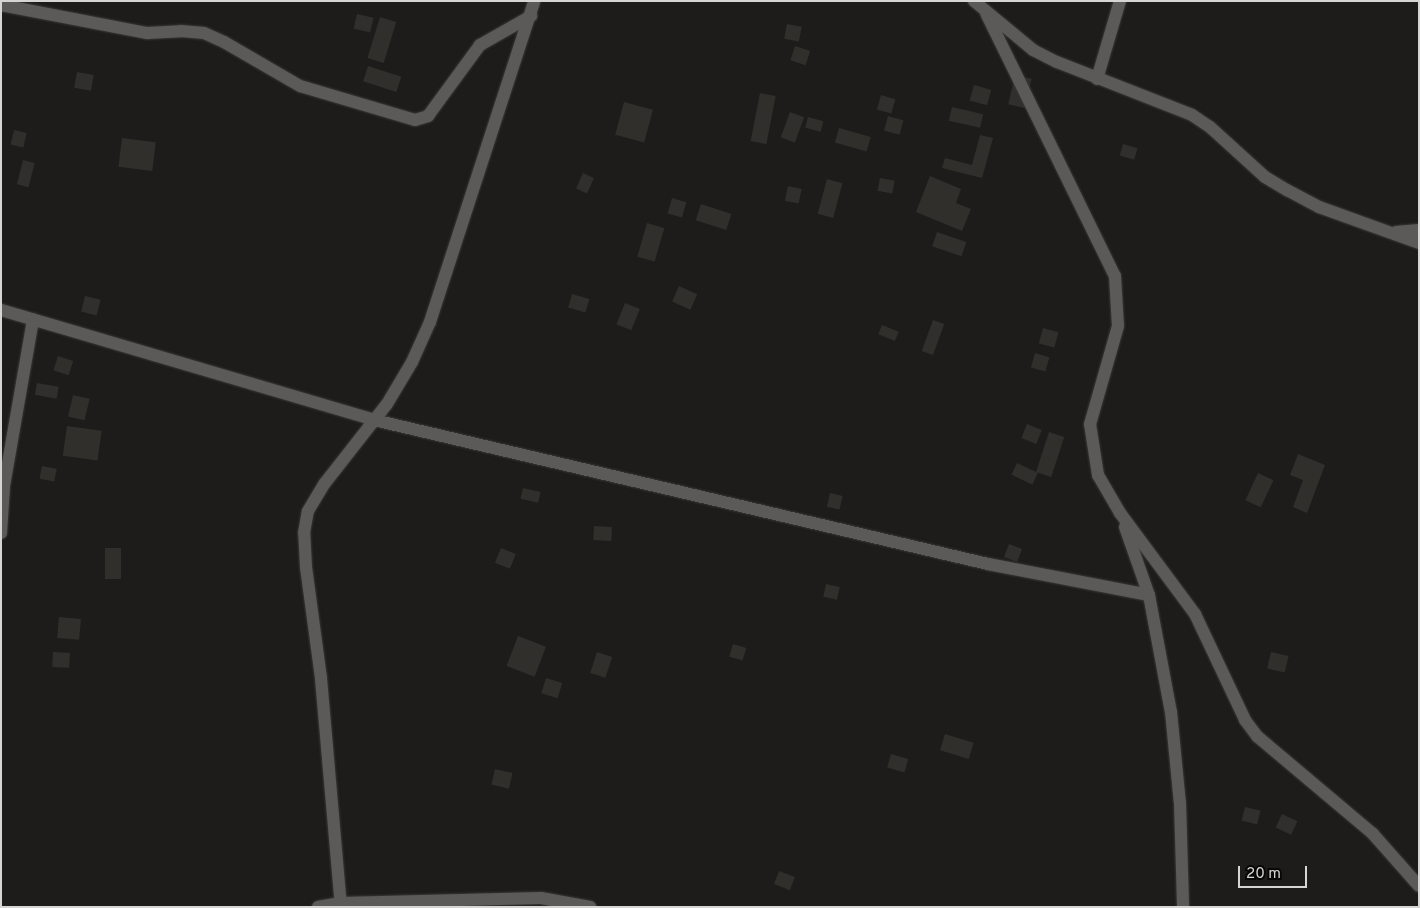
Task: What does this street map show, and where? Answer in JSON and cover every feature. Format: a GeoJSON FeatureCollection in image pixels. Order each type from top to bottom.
{"type":"FeatureCollection","features":[{"type":"Feature","properties":{"kind":"street"},"geometry":{"type":"LineString","coordinates":[[341,905],[321,678],[304,533],[308,511],[325,483],[374,420],[412,362],[430,322],[479,163],[531,16],[534,1]]}},
{"type":"Feature","properties":{"kind":"street"},"geometry":{"type":"LineString","coordinates":[[974,1],[986,13],[1033,50],[1097,79],[1192,116],[1210,127],[1265,176],[1287,190],[1319,207],[1419,243]]}},
{"type":"Feature","properties":{"kind":"street"},"geometry":{"type":"LineString","coordinates":[[1097,79],[1120,1]]}},
{"type":"Feature","properties":{"kind":"street"},"geometry":{"type":"LineString","coordinates":[[1,5],[147,33],[204,33],[224,42],[292,83],[415,120],[428,116],[480,45],[531,16]]}},
{"type":"Feature","properties":{"kind":"street"},"geometry":{"type":"LineString","coordinates":[[986,13],[1115,276],[1118,326],[1090,424],[1098,475],[1120,513],[1195,614],[1246,720],[1258,737],[1373,834],[1419,886]]}},
{"type":"Feature","properties":{"kind":"street"},"geometry":{"type":"LineString","coordinates":[[1391,233],[1419,230]]}},
{"type":"Feature","properties":{"kind":"street"},"geometry":{"type":"LineString","coordinates":[[1,310],[374,420],[988,564],[1150,595]]}},
{"type":"Feature","properties":{"kind":"street"},"geometry":{"type":"LineString","coordinates":[[1,533],[3,486],[33,319]]}},
{"type":"Feature","properties":{"kind":"street"},"geometry":{"type":"LineString","coordinates":[[1120,513],[1150,595],[1171,712],[1180,803],[1183,907]]}},
{"type":"Feature","properties":{"kind":"street"},"geometry":{"type":"LineString","coordinates":[[318,907],[541,898],[590,907]]}},
{"type":"Feature","properties":{"kind":"building"},"geometry":{"type":"Polygon","coordinates":[[[357,14],[374,18],[370,32],[354,29],[357,14]]]}},
{"type":"Feature","properties":{"kind":"building"},"geometry":{"type":"Polygon","coordinates":[[[380,17],[396,22],[384,63],[367,58],[380,17]]]}},
{"type":"Feature","properties":{"kind":"building"},"geometry":{"type":"Polygon","coordinates":[[[787,24],[802,27],[799,42],[784,39],[787,24]]]}},
{"type":"Feature","properties":{"kind":"building"},"geometry":{"type":"Polygon","coordinates":[[[795,46],[810,51],[806,65],[790,60],[795,46]]]}},
{"type":"Feature","properties":{"kind":"building"},"geometry":{"type":"Polygon","coordinates":[[[368,66],[401,77],[396,92],[363,81],[368,66]]]}},
{"type":"Feature","properties":{"kind":"building"},"geometry":{"type":"Polygon","coordinates":[[[77,72],[94,75],[91,91],[74,88],[77,72]]]}},
{"type":"Feature","properties":{"kind":"building"},"geometry":{"type":"Polygon","coordinates":[[[1015,75],[1032,79],[1025,108],[1008,104],[1015,75]]]}},
{"type":"Feature","properties":{"kind":"building"},"geometry":{"type":"Polygon","coordinates":[[[974,85],[991,90],[987,105],[970,100],[974,85]]]}},
{"type":"Feature","properties":{"kind":"building"},"geometry":{"type":"Polygon","coordinates":[[[760,93],[776,96],[766,144],[751,141],[760,93]]]}},
{"type":"Feature","properties":{"kind":"building"},"geometry":{"type":"Polygon","coordinates":[[[881,95],[895,99],[891,114],[877,109],[881,95]]]}},
{"type":"Feature","properties":{"kind":"building"},"geometry":{"type":"Polygon","coordinates":[[[624,102],[653,110],[644,143],[615,135],[624,102]]]}},
{"type":"Feature","properties":{"kind":"building"},"geometry":{"type":"Polygon","coordinates":[[[952,107],[983,114],[980,128],[949,121],[952,107]]]}},
{"type":"Feature","properties":{"kind":"building"},"geometry":{"type":"Polygon","coordinates":[[[790,112],[804,117],[795,143],[781,137],[790,112]]]}},
{"type":"Feature","properties":{"kind":"building"},"geometry":{"type":"Polygon","coordinates":[[[888,116],[903,120],[900,135],[884,130],[888,116]]]}},
{"type":"Feature","properties":{"kind":"building"},"geometry":{"type":"Polygon","coordinates":[[[808,117],[823,121],[821,132],[805,128],[808,117]]]}},
{"type":"Feature","properties":{"kind":"building"},"geometry":{"type":"Polygon","coordinates":[[[839,128],[871,137],[867,152],[835,142],[839,128]]]}},
{"type":"Feature","properties":{"kind":"building"},"geometry":{"type":"Polygon","coordinates":[[[14,130],[27,133],[23,148],[11,145],[14,130]]]}},
{"type":"Feature","properties":{"kind":"building"},"geometry":{"type":"Polygon","coordinates":[[[980,135],[993,138],[982,178],[942,168],[945,158],[972,165],[980,135]]]}},
{"type":"Feature","properties":{"kind":"building"},"geometry":{"type":"Polygon","coordinates":[[[122,138],[156,142],[152,171],[118,167],[122,138]]]}},
{"type":"Feature","properties":{"kind":"building"},"geometry":{"type":"Polygon","coordinates":[[[1123,144],[1137,148],[1134,160],[1120,156],[1123,144]]]}},
{"type":"Feature","properties":{"kind":"building"},"geometry":{"type":"Polygon","coordinates":[[[23,160],[35,163],[29,187],[17,184],[23,160]]]}},
{"type":"Feature","properties":{"kind":"building"},"geometry":{"type":"Polygon","coordinates":[[[583,173],[594,178],[587,193],[576,189],[583,173]]]}},
{"type":"Feature","properties":{"kind":"building"},"geometry":{"type":"Polygon","coordinates":[[[930,176],[961,189],[956,203],[971,209],[962,231],[916,212],[930,176]]]}},
{"type":"Feature","properties":{"kind":"building"},"geometry":{"type":"Polygon","coordinates":[[[880,178],[895,181],[892,194],[878,191],[880,178]]]}},
{"type":"Feature","properties":{"kind":"building"},"geometry":{"type":"Polygon","coordinates":[[[827,179],[842,183],[833,218],[818,214],[827,179]]]}},
{"type":"Feature","properties":{"kind":"building"},"geometry":{"type":"Polygon","coordinates":[[[788,186],[802,189],[799,204],[785,201],[788,186]]]}},
{"type":"Feature","properties":{"kind":"building"},"geometry":{"type":"Polygon","coordinates":[[[672,198],[686,202],[682,218],[668,213],[672,198]]]}},
{"type":"Feature","properties":{"kind":"building"},"geometry":{"type":"Polygon","coordinates":[[[701,204],[731,214],[726,230],[696,220],[701,204]]]}},
{"type":"Feature","properties":{"kind":"building"},"geometry":{"type":"Polygon","coordinates":[[[647,223],[664,228],[655,262],[637,257],[647,223]]]}},
{"type":"Feature","properties":{"kind":"building"},"geometry":{"type":"Polygon","coordinates":[[[937,232],[966,242],[961,256],[932,246],[937,232]]]}},
{"type":"Feature","properties":{"kind":"building"},"geometry":{"type":"Polygon","coordinates":[[[679,286],[697,294],[690,310],[672,302],[679,286]]]}},
{"type":"Feature","properties":{"kind":"building"},"geometry":{"type":"Polygon","coordinates":[[[572,294],[589,299],[585,312],[568,307],[572,294]]]}},
{"type":"Feature","properties":{"kind":"building"},"geometry":{"type":"Polygon","coordinates":[[[85,296],[101,300],[97,315],[81,312],[85,296]]]}},
{"type":"Feature","properties":{"kind":"building"},"geometry":{"type":"Polygon","coordinates":[[[625,303],[640,309],[631,330],[616,324],[625,303]]]}},
{"type":"Feature","properties":{"kind":"building"},"geometry":{"type":"Polygon","coordinates":[[[933,320],[944,324],[933,355],[922,351],[933,320]]]}},
{"type":"Feature","properties":{"kind":"building"},"geometry":{"type":"Polygon","coordinates":[[[882,325],[899,332],[895,341],[878,334],[882,325]]]}},
{"type":"Feature","properties":{"kind":"building"},"geometry":{"type":"Polygon","coordinates":[[[1043,328],[1058,332],[1054,348],[1039,343],[1043,328]]]}},
{"type":"Feature","properties":{"kind":"building"},"geometry":{"type":"Polygon","coordinates":[[[1035,353],[1049,357],[1045,372],[1031,367],[1035,353]]]}},
{"type":"Feature","properties":{"kind":"building"},"geometry":{"type":"Polygon","coordinates":[[[58,356],[73,361],[69,375],[53,370],[58,356]]]}},
{"type":"Feature","properties":{"kind":"building"},"geometry":{"type":"Polygon","coordinates":[[[37,383],[59,387],[57,399],[35,395],[37,383]]]}},
{"type":"Feature","properties":{"kind":"building"},"geometry":{"type":"Polygon","coordinates":[[[73,395],[90,399],[85,420],[68,416],[73,395]]]}},
{"type":"Feature","properties":{"kind":"building"},"geometry":{"type":"Polygon","coordinates":[[[1027,424],[1042,430],[1036,444],[1021,438],[1027,424]]]}},
{"type":"Feature","properties":{"kind":"building"},"geometry":{"type":"Polygon","coordinates":[[[67,426],[102,431],[97,461],[63,456],[67,426]]]}},
{"type":"Feature","properties":{"kind":"building"},"geometry":{"type":"Polygon","coordinates":[[[1049,432],[1064,437],[1051,477],[1036,472],[1049,432]]]}},
{"type":"Feature","properties":{"kind":"building"},"geometry":{"type":"Polygon","coordinates":[[[1298,454],[1325,465],[1307,513],[1293,507],[1303,480],[1290,475],[1298,454]]]}},
{"type":"Feature","properties":{"kind":"building"},"geometry":{"type":"Polygon","coordinates":[[[1017,463],[1038,473],[1032,485],[1012,475],[1017,463]]]}},
{"type":"Feature","properties":{"kind":"building"},"geometry":{"type":"Polygon","coordinates":[[[42,466],[57,469],[54,482],[40,479],[42,466]]]}},
{"type":"Feature","properties":{"kind":"building"},"geometry":{"type":"Polygon","coordinates":[[[1258,473],[1273,480],[1261,507],[1245,500],[1258,473]]]}},
{"type":"Feature","properties":{"kind":"building"},"geometry":{"type":"Polygon","coordinates":[[[523,488],[541,492],[538,503],[521,499],[523,488]]]}},
{"type":"Feature","properties":{"kind":"building"},"geometry":{"type":"Polygon","coordinates":[[[830,493],[843,496],[840,510],[827,507],[830,493]]]}},
{"type":"Feature","properties":{"kind":"building"},"geometry":{"type":"Polygon","coordinates":[[[594,526],[612,527],[611,541],[593,540],[594,526]]]}},
{"type":"Feature","properties":{"kind":"building"},"geometry":{"type":"Polygon","coordinates":[[[1009,544],[1022,549],[1017,562],[1004,557],[1009,544]]]}},
{"type":"Feature","properties":{"kind":"building"},"geometry":{"type":"Polygon","coordinates":[[[105,548],[121,548],[121,579],[105,579],[105,548]]]}},
{"type":"Feature","properties":{"kind":"building"},"geometry":{"type":"Polygon","coordinates":[[[501,548],[516,554],[510,569],[495,563],[501,548]]]}},
{"type":"Feature","properties":{"kind":"building"},"geometry":{"type":"Polygon","coordinates":[[[826,584],[840,587],[837,600],[823,597],[826,584]]]}},
{"type":"Feature","properties":{"kind":"building"},"geometry":{"type":"Polygon","coordinates":[[[59,617],[81,619],[79,640],[57,638],[59,617]]]}},
{"type":"Feature","properties":{"kind":"building"},"geometry":{"type":"Polygon","coordinates":[[[518,636],[546,647],[535,677],[507,666],[518,636]]]}},
{"type":"Feature","properties":{"kind":"building"},"geometry":{"type":"Polygon","coordinates":[[[733,644],[746,648],[743,661],[729,656],[733,644]]]}},
{"type":"Feature","properties":{"kind":"building"},"geometry":{"type":"Polygon","coordinates":[[[53,652],[70,653],[69,668],[52,667],[53,652]]]}},
{"type":"Feature","properties":{"kind":"building"},"geometry":{"type":"Polygon","coordinates":[[[597,652],[612,657],[605,678],[590,673],[597,652]]]}},
{"type":"Feature","properties":{"kind":"building"},"geometry":{"type":"Polygon","coordinates":[[[1271,652],[1289,656],[1285,673],[1267,669],[1271,652]]]}},
{"type":"Feature","properties":{"kind":"building"},"geometry":{"type":"Polygon","coordinates":[[[546,678],[562,683],[558,698],[541,693],[546,678]]]}},
{"type":"Feature","properties":{"kind":"building"},"geometry":{"type":"Polygon","coordinates":[[[945,734],[974,743],[969,759],[940,750],[945,734]]]}},
{"type":"Feature","properties":{"kind":"building"},"geometry":{"type":"Polygon","coordinates":[[[891,754],[908,759],[904,772],[887,767],[891,754]]]}},
{"type":"Feature","properties":{"kind":"building"},"geometry":{"type":"Polygon","coordinates":[[[495,769],[513,773],[509,789],[491,785],[495,769]]]}},
{"type":"Feature","properties":{"kind":"building"},"geometry":{"type":"Polygon","coordinates":[[[1245,807],[1261,811],[1257,824],[1242,821],[1245,807]]]}},
{"type":"Feature","properties":{"kind":"building"},"geometry":{"type":"Polygon","coordinates":[[[1282,814],[1297,821],[1291,835],[1276,828],[1282,814]]]}},
{"type":"Feature","properties":{"kind":"building"},"geometry":{"type":"Polygon","coordinates":[[[779,871],[795,877],[790,890],[774,884],[779,871]]]}}]}
